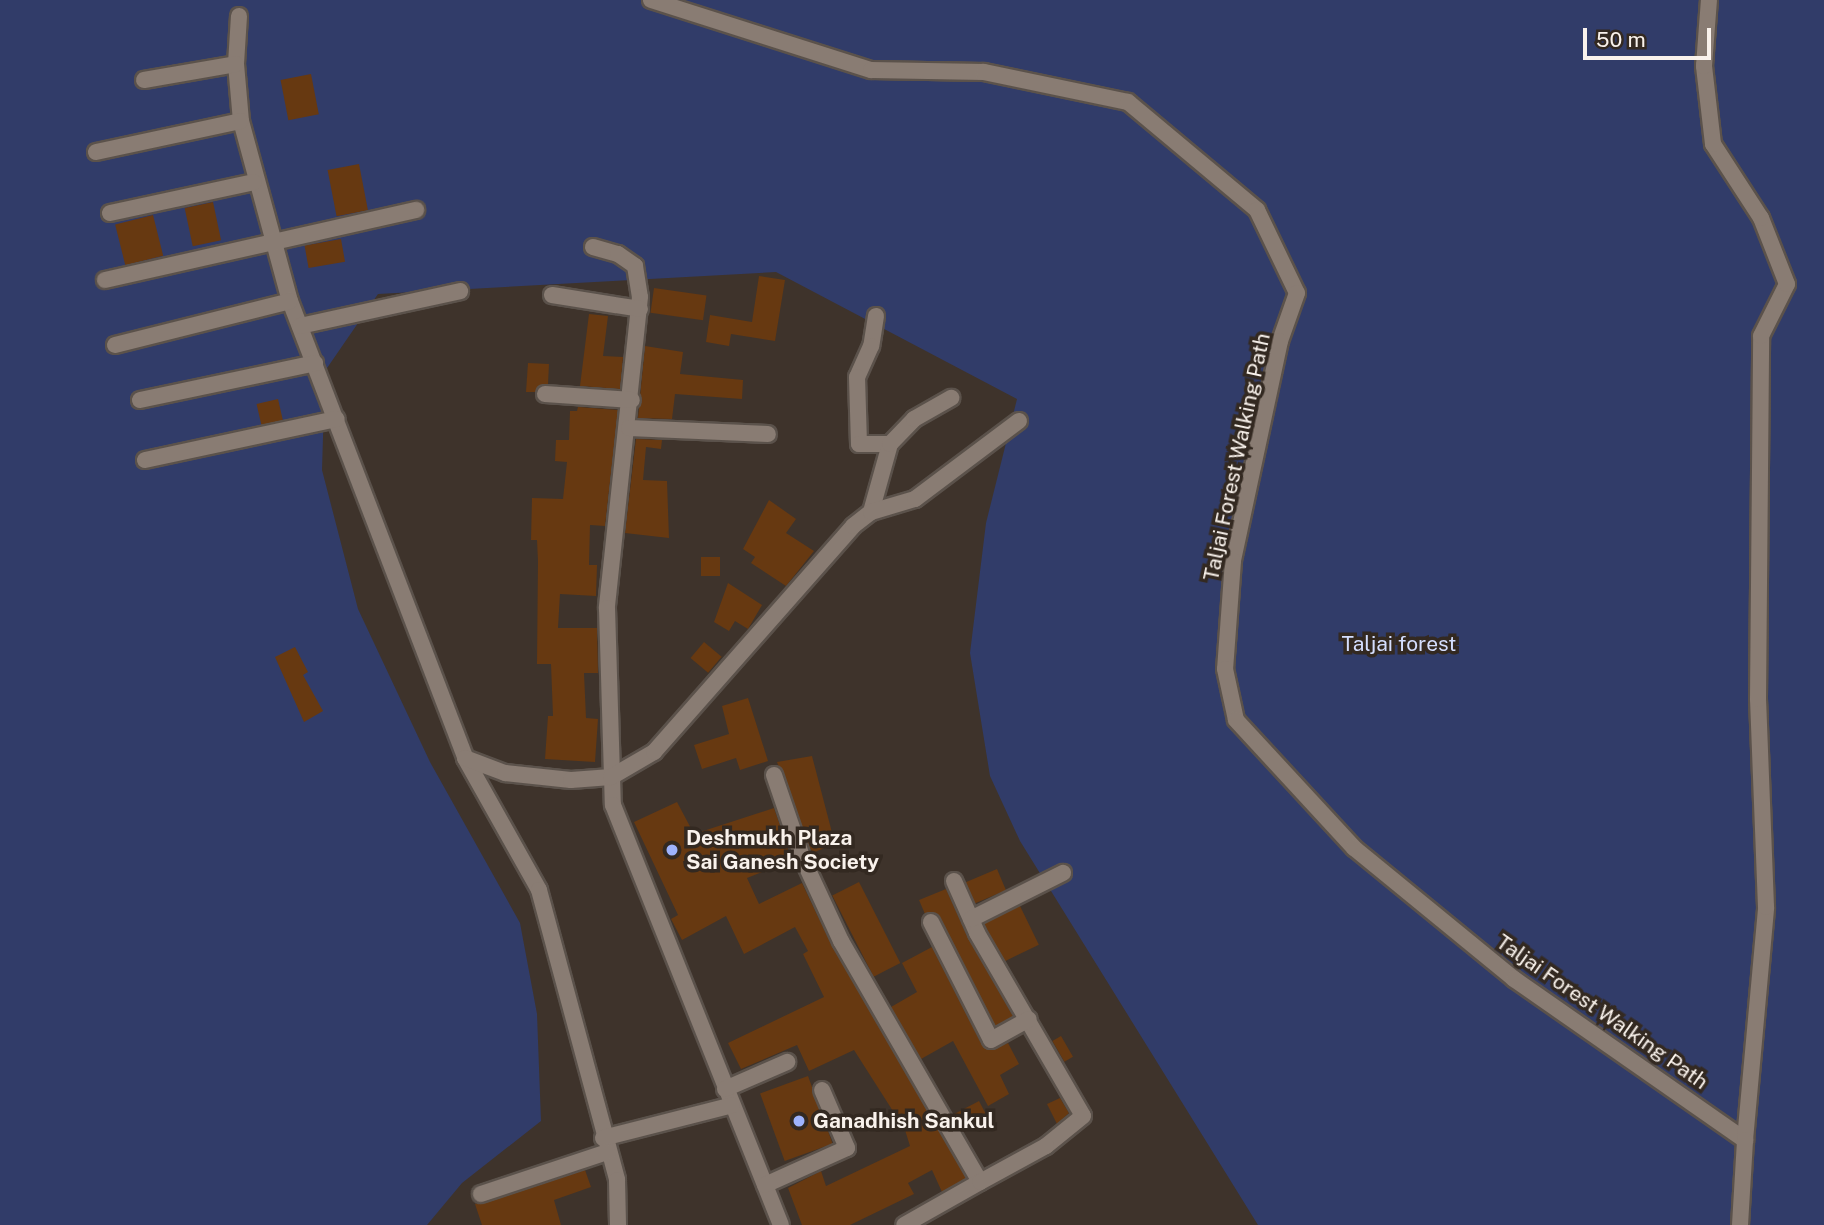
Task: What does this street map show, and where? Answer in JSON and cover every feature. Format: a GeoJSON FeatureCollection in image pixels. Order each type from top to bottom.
{"type":"FeatureCollection","features":[{"type":"Feature","properties":{"kind":"street","name":"Taljai Forest Walking Path"},"geometry":{"type":"LineString","coordinates":[[651,0],[871,70],[984,72],[1128,102],[1257,210],[1297,293],[1280,341],[1233,561],[1225,669],[1236,720],[1375,866],[1514,979],[1745,1140]]}},
{"type":"Feature","properties":{"kind":"street"},"geometry":{"type":"LineString","coordinates":[[1709,0],[1704,66],[1713,144],[1761,218],[1787,284],[1761,337],[1758,699],[1766,907],[1740,1225]]}},
{"type":"Feature","properties":{"kind":"street"},"geometry":{"type":"LineString","coordinates":[[239,16],[236,64],[241,121],[254,182],[290,301],[465,758],[539,890],[605,1145],[617,1180],[618,1225]]}},
{"type":"Feature","properties":{"kind":"street"},"geometry":{"type":"LineString","coordinates":[[144,80],[236,64]]}},
{"type":"Feature","properties":{"kind":"street"},"geometry":{"type":"LineString","coordinates":[[96,152],[241,121]]}},
{"type":"Feature","properties":{"kind":"street"},"geometry":{"type":"LineString","coordinates":[[110,213],[254,182]]}},
{"type":"Feature","properties":{"kind":"street"},"geometry":{"type":"LineString","coordinates":[[105,280],[272,240],[416,210]]}},
{"type":"Feature","properties":{"kind":"street"},"geometry":{"type":"LineString","coordinates":[[593,247],[618,254],[635,266],[640,309],[629,428],[607,608],[611,777],[622,834],[726,1089],[719,1110],[765,1185],[780,1225]]}},
{"type":"Feature","properties":{"kind":"street"},"geometry":{"type":"LineString","coordinates":[[300,326],[460,291]]}},
{"type":"Feature","properties":{"kind":"street"},"geometry":{"type":"LineString","coordinates":[[552,295],[640,309]]}},
{"type":"Feature","properties":{"kind":"street"},"geometry":{"type":"LineString","coordinates":[[115,345],[290,301]]}},
{"type":"Feature","properties":{"kind":"street"},"geometry":{"type":"LineString","coordinates":[[876,316],[871,346],[857,377],[859,444],[890,444]]}},
{"type":"Feature","properties":{"kind":"street"},"geometry":{"type":"LineString","coordinates":[[140,400],[315,363]]}},
{"type":"Feature","properties":{"kind":"street"},"geometry":{"type":"LineString","coordinates":[[545,394],[632,400]]}},
{"type":"Feature","properties":{"kind":"street"},"geometry":{"type":"LineString","coordinates":[[871,512],[890,444],[914,419],[951,398]]}},
{"type":"Feature","properties":{"kind":"street"},"geometry":{"type":"LineString","coordinates":[[145,460],[337,419]]}},
{"type":"Feature","properties":{"kind":"street"},"geometry":{"type":"LineString","coordinates":[[465,758],[541,780],[611,777],[654,752],[853,526],[871,512],[915,499],[1019,421]]}},
{"type":"Feature","properties":{"kind":"street"},"geometry":{"type":"LineString","coordinates":[[629,428],[768,434]]}},
{"type":"Feature","properties":{"kind":"street"},"geometry":{"type":"LineString","coordinates":[[774,775],[802,857],[841,941],[980,1182]]}},
{"type":"Feature","properties":{"kind":"street"},"geometry":{"type":"LineString","coordinates":[[971,919],[1063,873]]}},
{"type":"Feature","properties":{"kind":"street"},"geometry":{"type":"LineString","coordinates":[[904,1225],[1046,1146],[1083,1116],[971,919],[954,881]]}},
{"type":"Feature","properties":{"kind":"street"},"geometry":{"type":"LineString","coordinates":[[931,922],[991,1040],[1029,1019]]}},
{"type":"Feature","properties":{"kind":"street"},"geometry":{"type":"LineString","coordinates":[[726,1089],[787,1062]]}},
{"type":"Feature","properties":{"kind":"street"},"geometry":{"type":"LineString","coordinates":[[765,1185],[847,1148],[822,1090]]}},
{"type":"Feature","properties":{"kind":"street"},"geometry":{"type":"LineString","coordinates":[[481,1194],[605,1145],[719,1110]]}},
{"type":"Feature","properties":{"kind":"green space","name":"Taljai forest"},"geometry":{"type":"Polygon","coordinates":[[[0,0],[1824,0],[1824,1225],[1258,1225],[1020,841],[990,776],[970,653],[986,523],[1017,399],[776,272],[378,294],[325,371],[322,470],[358,609],[430,762],[520,923],[537,1014],[541,1121],[462,1183],[427,1225],[0,1225],[0,0]]]}},
{"type":"Feature","properties":{"kind":"building"},"geometry":{"type":"Polygon","coordinates":[[[311,74],[319,114],[288,120],[281,80],[311,74]]]}},
{"type":"Feature","properties":{"kind":"building"},"geometry":{"type":"Polygon","coordinates":[[[359,164],[368,210],[337,216],[328,170],[359,164]]]}},
{"type":"Feature","properties":{"kind":"building"},"geometry":{"type":"Polygon","coordinates":[[[213,202],[221,240],[193,246],[185,208],[213,202]]]}},
{"type":"Feature","properties":{"kind":"building"},"geometry":{"type":"Polygon","coordinates":[[[153,215],[163,256],[125,265],[115,224],[153,215]]]}},
{"type":"Feature","properties":{"kind":"building"},"geometry":{"type":"Polygon","coordinates":[[[341,239],[345,262],[309,268],[305,245],[341,239]]]}},
{"type":"Feature","properties":{"kind":"building"},"geometry":{"type":"Polygon","coordinates":[[[759,276],[785,280],[775,341],[731,334],[729,346],[706,342],[710,315],[752,322],[759,276]]]}},
{"type":"Feature","properties":{"kind":"building"},"geometry":{"type":"Polygon","coordinates":[[[654,288],[706,295],[703,320],[651,313],[654,288]]]}},
{"type":"Feature","properties":{"kind":"building"},"geometry":{"type":"Polygon","coordinates":[[[589,314],[608,316],[603,356],[623,357],[620,389],[580,386],[589,314]]]}},
{"type":"Feature","properties":{"kind":"building"},"geometry":{"type":"Polygon","coordinates":[[[645,346],[683,352],[680,374],[743,380],[742,399],[675,394],[672,419],[638,418],[645,346]]]}},
{"type":"Feature","properties":{"kind":"building"},"geometry":{"type":"Polygon","coordinates":[[[528,363],[549,364],[548,384],[535,392],[526,392],[528,363]]]}},
{"type":"Feature","properties":{"kind":"building"},"geometry":{"type":"Polygon","coordinates":[[[278,399],[283,420],[262,425],[257,404],[278,399]]]}},
{"type":"Feature","properties":{"kind":"building"},"geometry":{"type":"Polygon","coordinates":[[[578,407],[618,410],[605,526],[590,525],[589,565],[597,565],[596,596],[560,594],[558,628],[597,628],[598,673],[584,673],[586,718],[598,719],[595,762],[545,759],[548,716],[553,716],[551,664],[537,664],[537,540],[531,540],[532,498],[563,499],[567,462],[555,461],[556,440],[569,440],[570,411],[577,411],[578,407]]]}},
{"type":"Feature","properties":{"kind":"building"},"geometry":{"type":"Polygon","coordinates":[[[636,439],[662,440],[661,449],[646,447],[643,480],[667,481],[669,538],[625,533],[636,439]]]}},
{"type":"Feature","properties":{"kind":"building"},"geometry":{"type":"Polygon","coordinates":[[[769,500],[796,519],[786,533],[814,551],[786,586],[751,563],[755,557],[743,549],[769,500]]]}},
{"type":"Feature","properties":{"kind":"building"},"geometry":{"type":"Polygon","coordinates":[[[701,557],[720,557],[720,576],[701,576],[701,557]]]}},
{"type":"Feature","properties":{"kind":"building"},"geometry":{"type":"Polygon","coordinates":[[[728,583],[762,605],[748,629],[735,621],[729,631],[714,622],[728,583]]]}},
{"type":"Feature","properties":{"kind":"building"},"geometry":{"type":"Polygon","coordinates":[[[704,642],[722,657],[708,673],[691,658],[704,642]]]}},
{"type":"Feature","properties":{"kind":"building"},"geometry":{"type":"Polygon","coordinates":[[[295,647],[308,672],[303,675],[323,711],[304,722],[275,657],[295,647]]]}},
{"type":"Feature","properties":{"kind":"building"},"geometry":{"type":"Polygon","coordinates":[[[748,698],[768,761],[740,770],[736,758],[702,769],[694,745],[729,734],[722,706],[748,698]]]}},
{"type":"Feature","properties":{"kind":"building"},"geometry":{"type":"Polygon","coordinates":[[[812,756],[835,844],[812,853],[777,762],[812,756]]]}},
{"type":"Feature","properties":{"kind":"building"},"geometry":{"type":"Polygon","coordinates":[[[677,802],[694,834],[774,808],[792,860],[747,878],[759,904],[802,883],[832,946],[966,1178],[942,1192],[932,1170],[908,1183],[914,1194],[850,1225],[802,1225],[788,1188],[821,1171],[826,1186],[910,1146],[905,1130],[854,1050],[809,1071],[797,1045],[741,1069],[728,1043],[824,997],[803,954],[808,951],[795,927],[744,954],[726,916],[682,940],[671,919],[678,915],[634,822],[677,802]]]}},
{"type":"Feature","properties":{"kind":"building"},"geometry":{"type":"Polygon","coordinates":[[[997,869],[1006,890],[975,903],[966,882],[997,869]]]}},
{"type":"Feature","properties":{"kind":"building"},"geometry":{"type":"Polygon","coordinates":[[[859,882],[900,963],[874,977],[832,896],[859,882]]]}},
{"type":"Feature","properties":{"kind":"building"},"geometry":{"type":"Polygon","coordinates":[[[946,889],[968,938],[1013,1016],[995,1026],[940,917],[932,912],[925,914],[919,900],[946,889]]]}},
{"type":"Feature","properties":{"kind":"building"},"geometry":{"type":"Polygon","coordinates":[[[1020,906],[1039,945],[1003,962],[984,924],[1020,906]]]}},
{"type":"Feature","properties":{"kind":"building"},"geometry":{"type":"Polygon","coordinates":[[[932,947],[982,1045],[991,1050],[1008,1043],[1019,1064],[1000,1075],[1009,1094],[988,1106],[953,1041],[921,1059],[891,1007],[917,992],[902,963],[932,947]]]}},
{"type":"Feature","properties":{"kind":"building"},"geometry":{"type":"Polygon","coordinates":[[[1061,1036],[1073,1057],[1064,1062],[1052,1041],[1061,1036]]]}},
{"type":"Feature","properties":{"kind":"building","name":"Ganadhish Sankul"},"geometry":{"type":"Polygon","coordinates":[[[808,1076],[833,1144],[785,1161],[760,1093],[808,1076]]]}},
{"type":"Feature","properties":{"kind":"building"},"geometry":{"type":"Polygon","coordinates":[[[1060,1098],[1069,1113],[1057,1124],[1047,1104],[1060,1098]]]}},
{"type":"Feature","properties":{"kind":"building"},"geometry":{"type":"Polygon","coordinates":[[[979,1101],[987,1116],[961,1130],[953,1115],[979,1101]]]}},
{"type":"Feature","properties":{"kind":"building"},"geometry":{"type":"Polygon","coordinates":[[[585,1170],[591,1187],[554,1200],[561,1225],[482,1225],[475,1204],[585,1170]]]}},
{"type":"Feature","properties":{"kind":"place","name":"Deshmukh Plaza Sai Ganesh Society"},"geometry":{"type":"Point","coordinates":[672,850]}},
{"type":"Feature","properties":{"kind":"place","name":"Ganadhish Sankul"},"geometry":{"type":"Point","coordinates":[799,1121]}}]}
